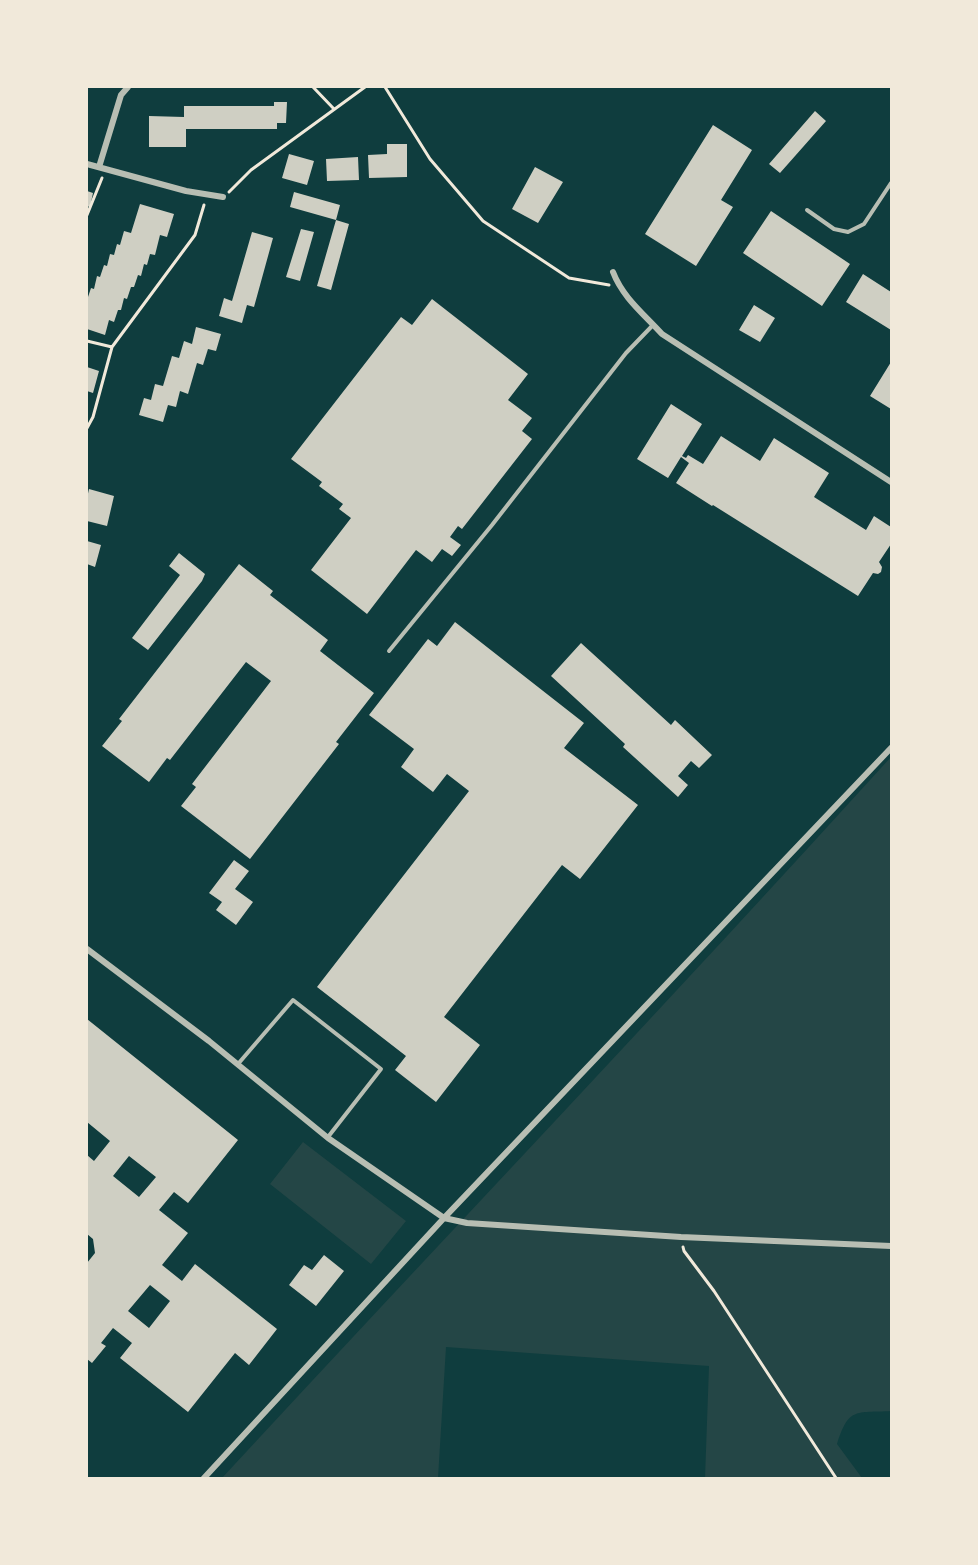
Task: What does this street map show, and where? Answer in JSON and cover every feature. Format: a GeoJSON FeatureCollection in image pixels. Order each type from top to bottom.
{"type":"FeatureCollection","features":[{"type":"Feature","properties":{"kind":"street"},"geometry":{"type":"LineString","coordinates":[[102,168],[121,95],[128,87]]}},
{"type":"Feature","properties":{"kind":"street"},"geometry":{"type":"LineString","coordinates":[[87,164],[186,191],[223,197]]}},
{"type":"Feature","properties":{"kind":"street"},"geometry":{"type":"LineString","coordinates":[[614,272],[619,287],[640,313],[676,344],[891,482]]}},
{"type":"Feature","properties":{"kind":"street"},"geometry":{"type":"LineString","coordinates":[[204,1478],[444,1218],[891,748]]}},
{"type":"Feature","properties":{"kind":"street"},"geometry":{"type":"LineString","coordinates":[[87,949],[238,1065],[328,1138],[444,1218],[467,1223],[681,1237],[891,1246]]}},
{"type":"Feature","properties":{"kind":"lane"},"geometry":{"type":"LineString","coordinates":[[807,210],[834,229],[848,232],[864,224],[891,183]]}},
{"type":"Feature","properties":{"kind":"lane"},"geometry":{"type":"LineString","coordinates":[[389,651],[492,525],[626,353],[653,325]]}},
{"type":"Feature","properties":{"kind":"lane"},"geometry":{"type":"LineString","coordinates":[[238,1065],[293,1000],[381,1069],[328,1138]]}},
{"type":"Feature","properties":{"kind":"path"},"geometry":{"type":"LineString","coordinates":[[314,87],[334,109]]}},
{"type":"Feature","properties":{"kind":"path"},"geometry":{"type":"LineString","coordinates":[[223,197],[251,170],[365,87]]}},
{"type":"Feature","properties":{"kind":"path"},"geometry":{"type":"LineString","coordinates":[[385,87],[430,159],[483,221],[570,278],[591,280],[619,287]]}},
{"type":"Feature","properties":{"kind":"path"},"geometry":{"type":"LineString","coordinates":[[87,215],[92,207],[102,168]]}},
{"type":"Feature","properties":{"kind":"path"},"geometry":{"type":"LineString","coordinates":[[87,428],[93,417],[112,347],[195,235],[206,194]]}},
{"type":"Feature","properties":{"kind":"path"},"geometry":{"type":"LineString","coordinates":[[87,341],[112,347]]}},
{"type":"Feature","properties":{"kind":"path"},"geometry":{"type":"LineString","coordinates":[[681,1237],[684,1251],[714,1291],[836,1478]]}},
{"type":"Feature","properties":{"kind":"shaded area"},"geometry":{"type":"Polygon","coordinates":[[[891,757],[891,1411],[855,1414],[845,1424],[837,1444],[862,1478],[705,1478],[709,1366],[446,1347],[438,1478],[222,1478],[641,1028],[891,757]]]}},
{"type":"Feature","properties":{"kind":"shaded area"},"geometry":{"type":"Polygon","coordinates":[[[303,1142],[406,1221],[371,1264],[270,1184],[303,1142]]]}},
{"type":"Feature","properties":{"kind":"building"},"geometry":{"type":"Polygon","coordinates":[[[274,102],[287,102],[286,123],[277,123],[277,129],[186,129],[186,147],[149,147],[149,116],[184,117],[184,106],[274,106],[274,102]]]}},
{"type":"Feature","properties":{"kind":"building"},"geometry":{"type":"Polygon","coordinates":[[[815,111],[826,121],[780,173],[769,164],[815,111]]]}},
{"type":"Feature","properties":{"kind":"building"},"geometry":{"type":"Polygon","coordinates":[[[713,125],[752,150],[721,200],[733,207],[696,266],[645,234],[713,125]]]}},
{"type":"Feature","properties":{"kind":"building"},"geometry":{"type":"Polygon","coordinates":[[[387,144],[407,144],[407,177],[369,178],[368,155],[387,154],[387,144]]]}},
{"type":"Feature","properties":{"kind":"building"},"geometry":{"type":"Polygon","coordinates":[[[289,154],[314,161],[307,185],[282,178],[289,154]]]}},
{"type":"Feature","properties":{"kind":"building"},"geometry":{"type":"Polygon","coordinates":[[[358,157],[359,180],[327,181],[326,159],[358,157]]]}},
{"type":"Feature","properties":{"kind":"building"},"geometry":{"type":"Polygon","coordinates":[[[535,167],[563,182],[538,223],[512,209],[535,167]]]}},
{"type":"Feature","properties":{"kind":"building"},"geometry":{"type":"Polygon","coordinates":[[[87,191],[93,193],[90,207],[87,206],[87,191]]]}},
{"type":"Feature","properties":{"kind":"building"},"geometry":{"type":"Polygon","coordinates":[[[294,192],[340,205],[336,220],[290,207],[294,192]]]}},
{"type":"Feature","properties":{"kind":"building"},"geometry":{"type":"Polygon","coordinates":[[[140,204],[174,214],[167,237],[160,235],[155,255],[150,254],[147,265],[144,264],[141,276],[138,275],[127,299],[124,298],[121,310],[118,310],[114,322],[109,320],[105,335],[87,329],[87,300],[91,288],[94,289],[97,276],[100,277],[104,265],[107,266],[110,254],[114,255],[117,244],[120,245],[124,231],[131,233],[140,204]]]}},
{"type":"Feature","properties":{"kind":"building"},"geometry":{"type":"Polygon","coordinates":[[[771,211],[850,264],[822,306],[743,253],[771,211]]]}},
{"type":"Feature","properties":{"kind":"building"},"geometry":{"type":"Polygon","coordinates":[[[336,220],[349,224],[331,290],[317,286],[336,220]]]}},
{"type":"Feature","properties":{"kind":"building"},"geometry":{"type":"Polygon","coordinates":[[[301,229],[314,232],[300,281],[286,277],[301,229]]]}},
{"type":"Feature","properties":{"kind":"building"},"geometry":{"type":"Polygon","coordinates":[[[252,232],[273,238],[254,307],[247,305],[242,323],[219,316],[224,298],[232,301],[252,232]]]}},
{"type":"Feature","properties":{"kind":"building"},"geometry":{"type":"Polygon","coordinates":[[[863,274],[891,292],[891,330],[846,302],[863,274]]]}},
{"type":"Feature","properties":{"kind":"building"},"geometry":{"type":"Polygon","coordinates":[[[432,299],[528,374],[508,400],[532,418],[522,431],[532,439],[462,529],[458,526],[450,537],[461,545],[452,556],[442,549],[432,562],[416,550],[367,614],[311,570],[351,518],[339,509],[343,504],[319,486],[322,482],[291,459],[401,317],[412,325],[432,299]]]}},
{"type":"Feature","properties":{"kind":"building"},"geometry":{"type":"Polygon","coordinates":[[[754,305],[775,318],[760,342],[739,330],[754,305]]]}},
{"type":"Feature","properties":{"kind":"building"},"geometry":{"type":"Polygon","coordinates":[[[196,327],[221,334],[216,351],[208,349],[203,365],[197,363],[188,394],[180,391],[176,407],[168,405],[163,422],[139,415],[144,398],[151,400],[155,384],[163,386],[172,356],[179,358],[184,341],[192,344],[196,327]]]}},
{"type":"Feature","properties":{"kind":"building"},"geometry":{"type":"Polygon","coordinates":[[[891,362],[891,409],[870,396],[891,362]]]}},
{"type":"Feature","properties":{"kind":"building"},"geometry":{"type":"Polygon","coordinates":[[[87,367],[99,371],[93,393],[87,391],[87,367]]]}},
{"type":"Feature","properties":{"kind":"building"},"geometry":{"type":"Polygon","coordinates":[[[671,404],[702,424],[682,456],[686,458],[688,455],[703,464],[721,436],[760,461],[774,438],[829,473],[814,497],[866,530],[874,516],[891,527],[891,544],[879,562],[882,567],[881,572],[873,573],[858,596],[676,483],[689,463],[681,457],[668,478],[637,459],[671,404]]]}},
{"type":"Feature","properties":{"kind":"building"},"geometry":{"type":"Polygon","coordinates":[[[89,489],[114,496],[107,526],[87,521],[89,489]]]}},
{"type":"Feature","properties":{"kind":"building"},"geometry":{"type":"Polygon","coordinates":[[[87,541],[101,545],[95,567],[87,564],[87,541]]]}},
{"type":"Feature","properties":{"kind":"building"},"geometry":{"type":"Polygon","coordinates":[[[179,553],[205,574],[202,581],[148,650],[132,638],[180,575],[169,566],[179,553]]]}},
{"type":"Feature","properties":{"kind":"building"},"geometry":{"type":"Polygon","coordinates":[[[239,564],[273,591],[270,595],[328,640],[320,651],[374,693],[336,742],[339,744],[250,859],[181,806],[196,787],[192,784],[271,681],[246,662],[170,760],[167,758],[149,782],[102,746],[122,721],[119,719],[239,564]]]}},
{"type":"Feature","properties":{"kind":"building"},"geometry":{"type":"Polygon","coordinates":[[[455,622],[584,723],[564,748],[638,805],[580,879],[562,865],[444,1017],[480,1045],[436,1102],[395,1070],[406,1056],[317,987],[469,791],[447,774],[433,792],[401,767],[414,749],[369,715],[428,639],[437,646],[455,622]]]}},
{"type":"Feature","properties":{"kind":"building"},"geometry":{"type":"Polygon","coordinates":[[[581,643],[671,725],[675,720],[712,755],[699,768],[691,761],[678,776],[688,785],[678,797],[623,747],[625,744],[551,676],[581,643]]]}},
{"type":"Feature","properties":{"kind":"building"},"geometry":{"type":"Polygon","coordinates":[[[234,860],[249,871],[235,889],[253,902],[236,925],[216,910],[222,902],[209,893],[234,860]]]}},
{"type":"Feature","properties":{"kind":"building"},"geometry":{"type":"Polygon","coordinates":[[[87,1019],[238,1140],[188,1203],[174,1192],[159,1210],[188,1233],[162,1265],[182,1281],[195,1264],[277,1329],[249,1365],[235,1353],[188,1412],[120,1358],[132,1343],[113,1328],[101,1343],[106,1346],[92,1363],[87,1359],[87,1263],[95,1253],[93,1239],[87,1234],[87,1155],[94,1161],[110,1141],[87,1122],[87,1019]],[[129,1156],[113,1176],[139,1197],[156,1177],[129,1156]],[[150,1285],[128,1311],[149,1328],[170,1301],[150,1285]]]}},
{"type":"Feature","properties":{"kind":"building"},"geometry":{"type":"Polygon","coordinates":[[[324,1255],[344,1271],[316,1306],[289,1285],[304,1265],[312,1270],[324,1255]]]}}]}
